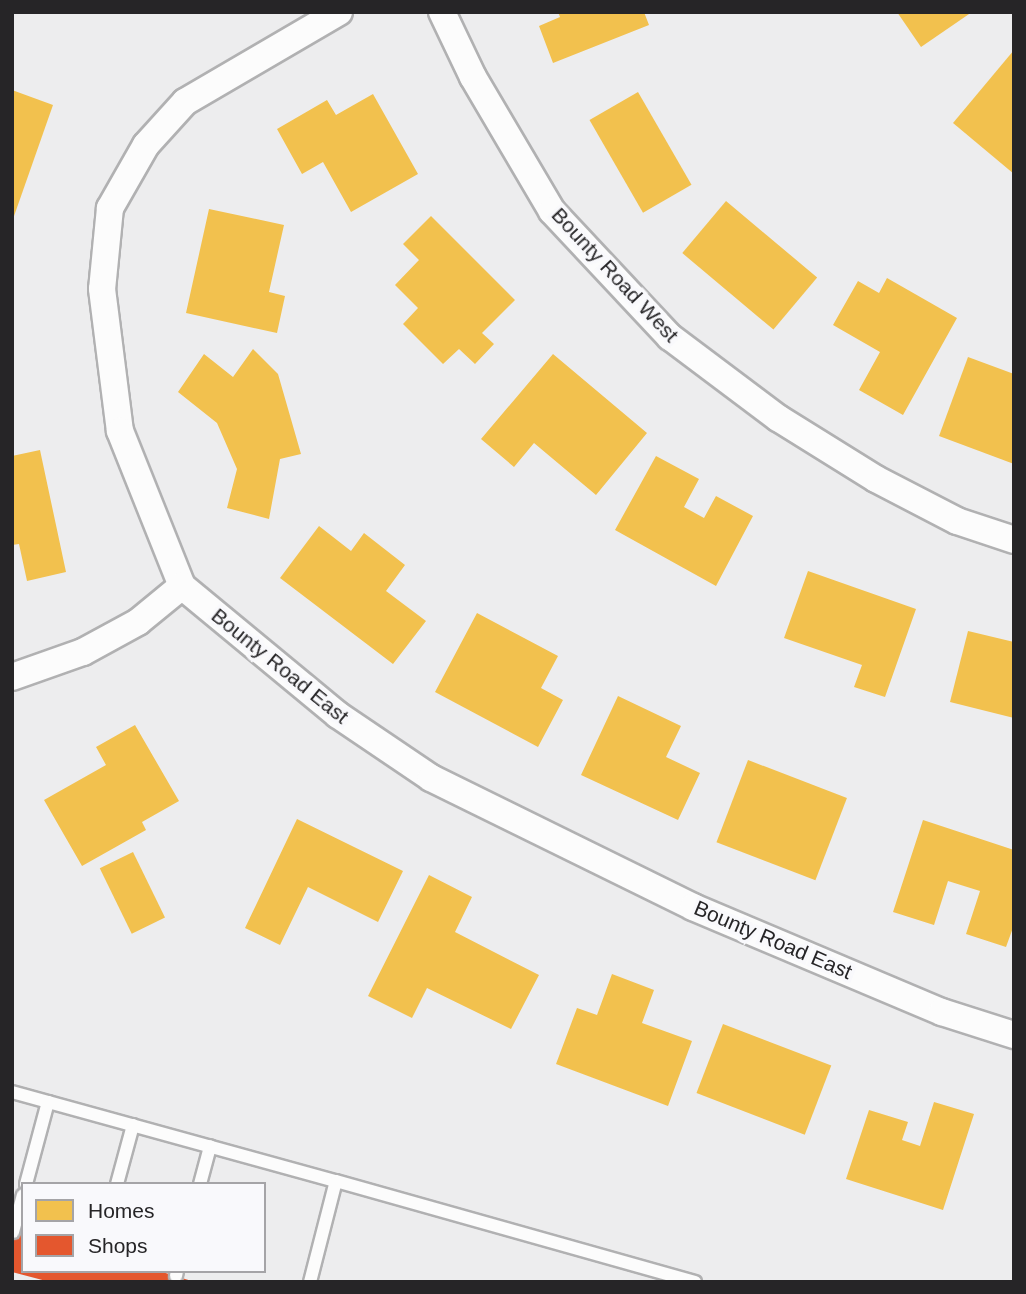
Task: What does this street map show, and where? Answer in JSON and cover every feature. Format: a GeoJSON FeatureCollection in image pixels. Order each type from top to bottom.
{"type":"FeatureCollection","features":[{"type":"Feature","properties":{"kind":"street","name":"Bounty Road East"},"geometry":{"type":"LineString","coordinates":[[339,12],[185,102],[146,145],[110,208],[102,289],[120,431],[182,586],[338,715],[431,778],[693,907],[942,1012],[1014,1035]]}},
{"type":"Feature","properties":{"kind":"street","name":"Bounty Road West"},"geometry":{"type":"LineString","coordinates":[[442,12],[473,77],[552,211],[670,337],[778,418],[876,480],[957,521],[1014,540]]}},
{"type":"Feature","properties":{"kind":"street"},"geometry":{"type":"LineString","coordinates":[[12,677],[83,652],[138,622],[182,586]]}},
{"type":"Feature","properties":{"kind":"lane"},"geometry":{"type":"LineString","coordinates":[[12,1092],[695,1282]]}},
{"type":"Feature","properties":{"kind":"lane"},"geometry":{"type":"LineString","coordinates":[[27,1182],[48,1102]]}},
{"type":"Feature","properties":{"kind":"lane"},"geometry":{"type":"LineString","coordinates":[[118,1182],[133,1125]]}},
{"type":"Feature","properties":{"kind":"lane"},"geometry":{"type":"LineString","coordinates":[[201,1182],[210,1146]]}},
{"type":"Feature","properties":{"kind":"lane"},"geometry":{"type":"LineString","coordinates":[[310,1282],[336,1181]]}},
{"type":"Feature","properties":{"kind":"lane"},"geometry":{"type":"LineString","coordinates":[[13,1232],[21,1202]]}},
{"type":"Feature","properties":{"kind":"building: Homes"},"geometry":{"type":"Polygon","coordinates":[[[558,12],[644,12],[649,25],[553,63],[539,26],[560,17],[558,12]]]}},
{"type":"Feature","properties":{"kind":"building: Homes"},"geometry":{"type":"Polygon","coordinates":[[[897,12],[972,12],[921,47],[897,12]]]}},
{"type":"Feature","properties":{"kind":"building: Homes"},"geometry":{"type":"Polygon","coordinates":[[[1014,50],[1014,174],[953,123],[1014,50]]]}},
{"type":"Feature","properties":{"kind":"building: Homes"},"geometry":{"type":"Polygon","coordinates":[[[12,90],[53,105],[13,219],[12,219],[12,90]]]}},
{"type":"Feature","properties":{"kind":"building: Homes"},"geometry":{"type":"Polygon","coordinates":[[[638,92],[692,185],[643,213],[590,120],[638,92]]]}},
{"type":"Feature","properties":{"kind":"building: Homes"},"geometry":{"type":"Polygon","coordinates":[[[373,94],[418,174],[351,212],[323,162],[302,174],[277,129],[327,100],[336,115],[373,94]]]}},
{"type":"Feature","properties":{"kind":"building: Homes"},"geometry":{"type":"Polygon","coordinates":[[[726,201],[817,277],[773,330],[682,253],[726,201]]]}},
{"type":"Feature","properties":{"kind":"building: Homes"},"geometry":{"type":"Polygon","coordinates":[[[209,209],[284,225],[269,292],[285,296],[277,333],[186,313],[209,209]]]}},
{"type":"Feature","properties":{"kind":"building: Homes"},"geometry":{"type":"Polygon","coordinates":[[[431,216],[515,300],[482,333],[494,344],[475,364],[459,349],[443,364],[403,324],[418,308],[395,285],[419,260],[403,244],[431,216]]]}},
{"type":"Feature","properties":{"kind":"building: Homes"},"geometry":{"type":"Polygon","coordinates":[[[887,278],[957,318],[903,415],[859,390],[880,352],[833,325],[858,281],[879,293],[887,278]]]}},
{"type":"Feature","properties":{"kind":"building: Homes"},"geometry":{"type":"Polygon","coordinates":[[[253,349],[278,374],[301,454],[280,459],[269,519],[227,508],[237,469],[217,423],[178,392],[204,354],[233,377],[253,349]]]}},
{"type":"Feature","properties":{"kind":"building: Homes"},"geometry":{"type":"Polygon","coordinates":[[[553,354],[647,433],[596,495],[534,443],[514,467],[481,439],[553,354]]]}},
{"type":"Feature","properties":{"kind":"building: Homes"},"geometry":{"type":"Polygon","coordinates":[[[968,357],[1014,374],[1014,464],[939,436],[968,357]]]}},
{"type":"Feature","properties":{"kind":"building: Homes"},"geometry":{"type":"Polygon","coordinates":[[[40,450],[66,572],[27,581],[19,544],[12,545],[12,456],[40,450]]]}},
{"type":"Feature","properties":{"kind":"building: Homes"},"geometry":{"type":"Polygon","coordinates":[[[656,456],[699,479],[684,507],[704,518],[716,496],[753,516],[716,586],[615,530],[656,456]]]}},
{"type":"Feature","properties":{"kind":"building: Homes"},"geometry":{"type":"Polygon","coordinates":[[[319,526],[351,551],[364,533],[405,565],[386,591],[426,621],[393,664],[280,578],[319,526]]]}},
{"type":"Feature","properties":{"kind":"building: Homes"},"geometry":{"type":"Polygon","coordinates":[[[808,571],[916,609],[885,697],[854,687],[862,665],[784,638],[808,571]]]}},
{"type":"Feature","properties":{"kind":"building: Homes"},"geometry":{"type":"Polygon","coordinates":[[[477,613],[558,656],[541,688],[563,700],[538,747],[435,692],[477,613]]]}},
{"type":"Feature","properties":{"kind":"building: Homes"},"geometry":{"type":"Polygon","coordinates":[[[968,631],[1014,642],[1014,718],[950,702],[968,631]]]}},
{"type":"Feature","properties":{"kind":"building: Homes"},"geometry":{"type":"Polygon","coordinates":[[[618,696],[681,726],[666,757],[700,773],[678,820],[581,775],[618,696]]]}},
{"type":"Feature","properties":{"kind":"building: Homes"},"geometry":{"type":"Polygon","coordinates":[[[135,725],[179,801],[142,822],[146,830],[82,866],[44,800],[106,765],[96,747],[135,725]]]}},
{"type":"Feature","properties":{"kind":"building: Homes"},"geometry":{"type":"Polygon","coordinates":[[[748,760],[847,798],[815,880],[716,842],[748,760]]]}},
{"type":"Feature","properties":{"kind":"building: Homes"},"geometry":{"type":"Polygon","coordinates":[[[297,819],[403,871],[378,922],[308,887],[280,945],[245,928],[297,819]]]}},
{"type":"Feature","properties":{"kind":"building: Homes"},"geometry":{"type":"Polygon","coordinates":[[[923,820],[1014,850],[1014,925],[1006,947],[966,934],[980,891],[948,881],[934,925],[893,912],[923,820]]]}},
{"type":"Feature","properties":{"kind":"building: Homes"},"geometry":{"type":"Polygon","coordinates":[[[133,852],[165,918],[132,934],[100,868],[133,852]]]}},
{"type":"Feature","properties":{"kind":"building: Homes"},"geometry":{"type":"Polygon","coordinates":[[[429,875],[472,897],[455,932],[539,975],[511,1029],[427,988],[412,1018],[368,996],[429,875]]]}},
{"type":"Feature","properties":{"kind":"building: Homes"},"geometry":{"type":"Polygon","coordinates":[[[612,974],[654,990],[642,1023],[692,1041],[668,1106],[556,1064],[577,1008],[597,1015],[612,974]]]}},
{"type":"Feature","properties":{"kind":"building: Homes"},"geometry":{"type":"Polygon","coordinates":[[[723,1024],[831,1066],[805,1135],[696,1093],[723,1024]]]}},
{"type":"Feature","properties":{"kind":"building: Homes"},"geometry":{"type":"Polygon","coordinates":[[[934,1102],[974,1114],[943,1210],[846,1179],[869,1110],[908,1122],[902,1140],[920,1146],[934,1102]]]}},
{"type":"Feature","properties":{"kind":"building: Shops"},"geometry":{"type":"Polygon","coordinates":[[[12,1232],[21,1234],[21,1273],[166,1273],[195,1282],[50,1282],[12,1272],[12,1232]]]}}]}
